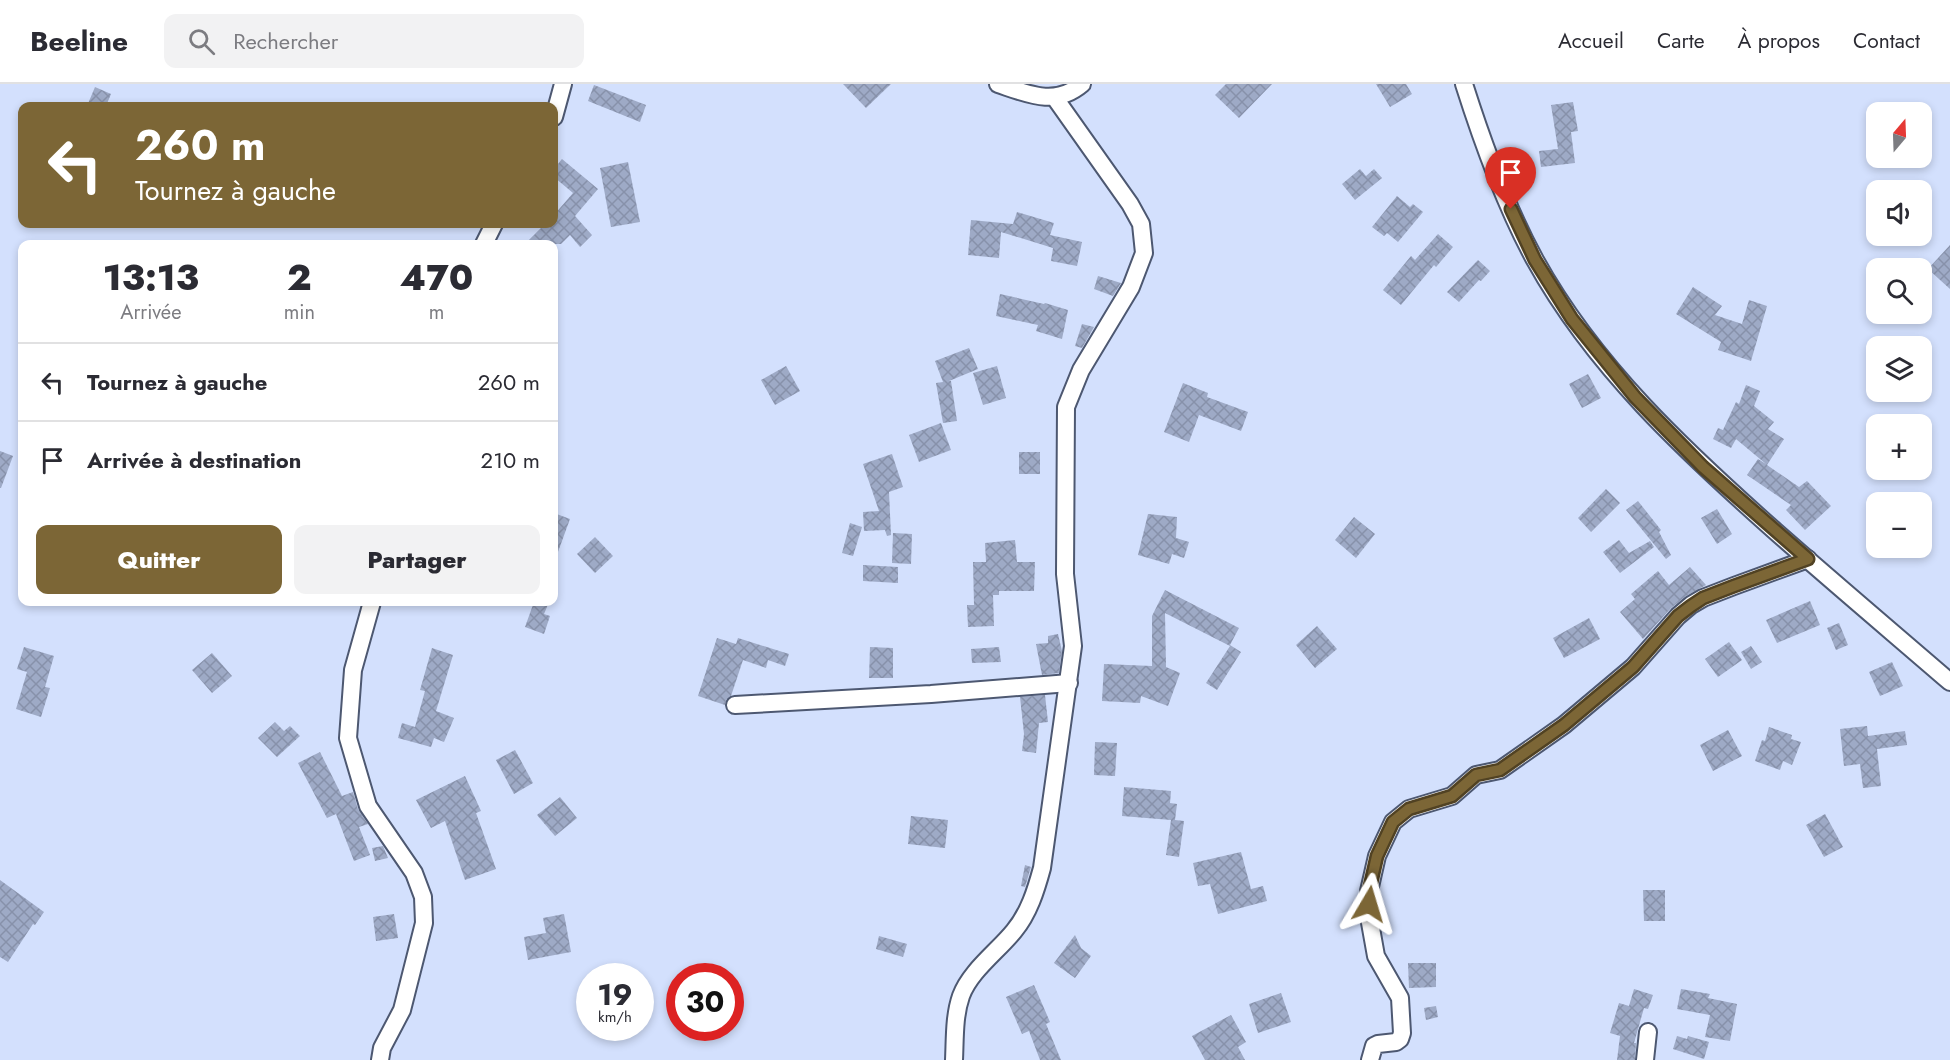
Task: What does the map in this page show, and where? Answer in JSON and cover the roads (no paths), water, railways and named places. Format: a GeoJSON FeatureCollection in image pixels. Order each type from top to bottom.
{"type":"FeatureCollection","features":[{"type":"Feature","properties":{"kind":"street"},"geometry":{"type":"LineString","coordinates":[[558,102],[563,84]]}},
{"type":"Feature","properties":{"kind":"street"},"geometry":{"type":"LineString","coordinates":[[998,84],[1030,95],[1055,98],[1072,92],[1082,84]]}},
{"type":"Feature","properties":{"kind":"street"},"geometry":{"type":"LineString","coordinates":[[1464,84],[1503,191],[1535,260],[1572,319],[1635,397],[1703,467],[1950,682]]}},
{"type":"Feature","properties":{"kind":"street"},"geometry":{"type":"LineString","coordinates":[[954,1060],[955,1020],[961,994],[977,971],[1015,930],[1033,898],[1042,868],[1073,646],[1065,574],[1066,408],[1081,370],[1131,287],[1144,253],[1140,224],[1130,204],[1055,98]]}},
{"type":"Feature","properties":{"kind":"street"},"geometry":{"type":"LineString","coordinates":[[1370,1060],[1374,1046],[1396,1042],[1402,1033],[1400,998],[1376,956],[1369,917],[1369,891],[1377,856],[1393,822],[1409,809],[1452,796],[1476,775],[1500,770],[1564,725],[1633,667],[1678,616],[1703,598],[1808,559]]}},
{"type":"Feature","properties":{"kind":"street"},"geometry":{"type":"LineString","coordinates":[[371,606],[353,670],[348,738],[368,806],[414,873],[423,897],[424,923],[402,1010],[382,1048],[380,1060]]}},
{"type":"Feature","properties":{"kind":"street"},"geometry":{"type":"LineString","coordinates":[[735,705],[931,694],[1069,683]]}},
{"type":"Feature","properties":{"kind":"street"},"geometry":{"type":"LineString","coordinates":[[1645,1060],[1648,1032]]}}]}
